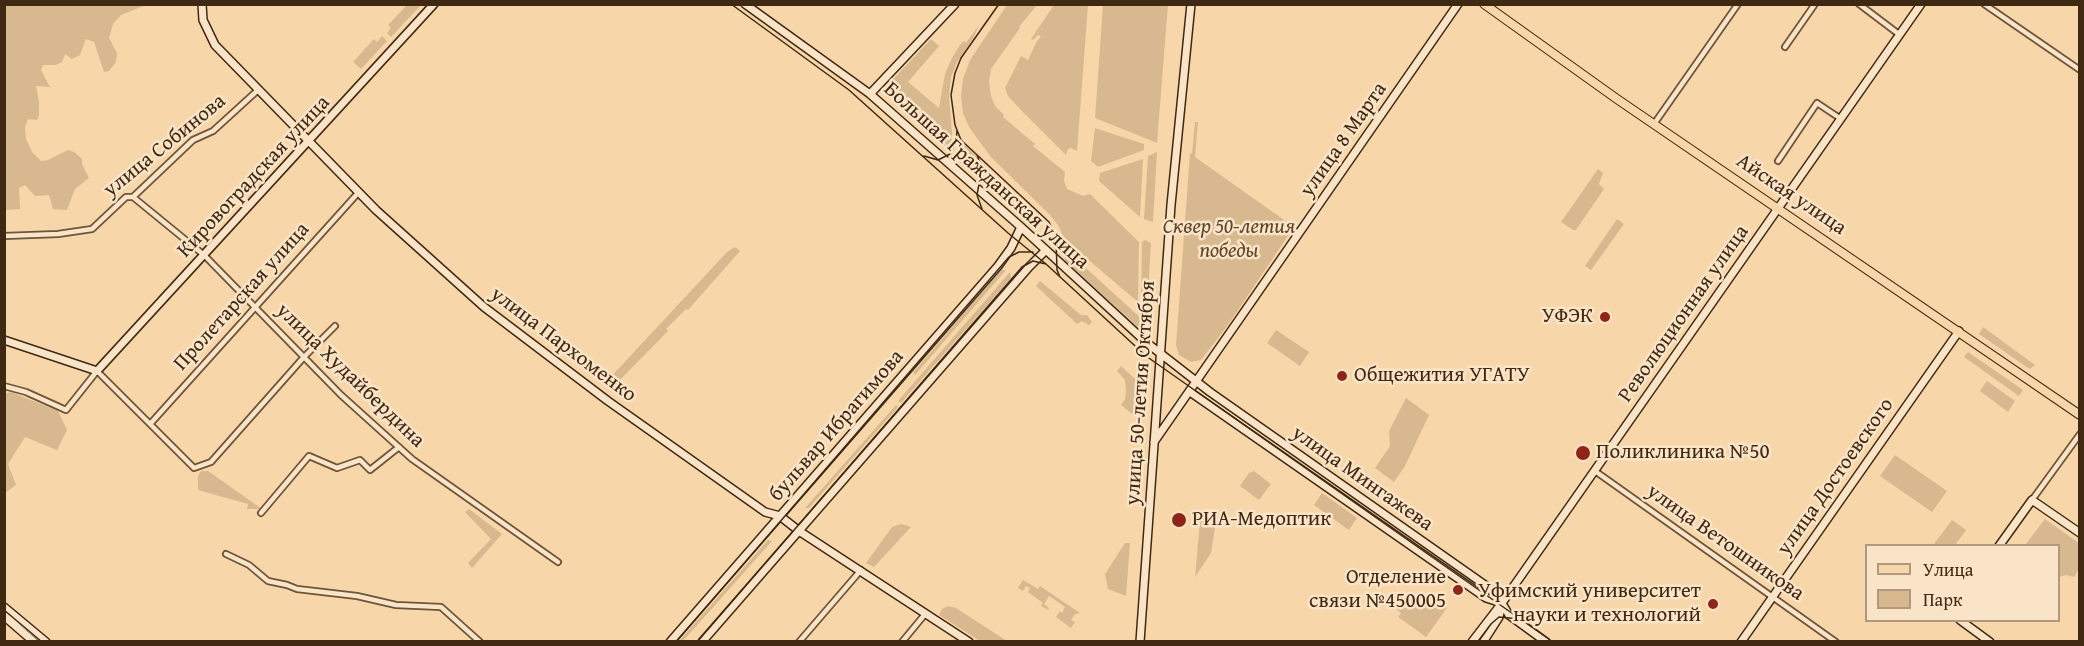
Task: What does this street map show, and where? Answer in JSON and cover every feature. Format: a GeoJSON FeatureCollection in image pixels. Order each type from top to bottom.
{"type":"FeatureCollection","features":[{"type":"Feature","properties":{"kind":"main road","name":"улица Пархоменко"},"geometry":{"type":"LineString","coordinates":[[201,4],[203,20],[215,45],[358,193],[409,242],[483,307],[616,406],[765,512],[780,516],[969,642]]}},
{"type":"Feature","properties":{"kind":"main road","name":"Кировоградская улица"},"geometry":{"type":"LineString","coordinates":[[97,371],[434,4]]}},
{"type":"Feature","properties":{"kind":"main road","name":"Большая Гражданская улица"},"geometry":{"type":"LineString","coordinates":[[746,4],[870,94],[1161,354],[1197,382]]}},
{"type":"Feature","properties":{"kind":"main road"},"geometry":{"type":"LineString","coordinates":[[870,94],[955,4]]}},
{"type":"Feature","properties":{"kind":"main road","name":"улица 50-летия Октября"},"geometry":{"type":"LineString","coordinates":[[1140,642],[1171,205],[1191,4]]}},
{"type":"Feature","properties":{"kind":"main road","name":"улица 8 Марта"},"geometry":{"type":"LineString","coordinates":[[1154,442],[1458,4]]}},
{"type":"Feature","properties":{"kind":"main road","name":"Айская улица"},"geometry":{"type":"LineString","coordinates":[[1484,4],[1654,124],[2079,415]]}},
{"type":"Feature","properties":{"kind":"main road","name":"Революционная улица"},"geometry":{"type":"LineString","coordinates":[[1472,642],[1502,603],[1922,4]]}},
{"type":"Feature","properties":{"kind":"main road","name":"бульвар Ибрагимова"},"geometry":{"type":"LineString","coordinates":[[670,642],[998,266],[1011,248],[1021,227]]}},
{"type":"Feature","properties":{"kind":"main road","name":"бульвар Ибрагимова"},"geometry":{"type":"LineString","coordinates":[[702,642],[1046,250]]}},
{"type":"Feature","properties":{"kind":"main road","name":"улица Достоевского"},"geometry":{"type":"LineString","coordinates":[[1741,642],[1959,331]]}},
{"type":"Feature","properties":{"kind":"main road"},"geometry":{"type":"LineString","coordinates":[[4,340],[97,371]]}},
{"type":"Feature","properties":{"kind":"main road","name":"улица Мингажева"},"geometry":{"type":"LineString","coordinates":[[1197,382],[1495,592],[1502,603]]}},
{"type":"Feature","properties":{"kind":"main road"},"geometry":{"type":"LineString","coordinates":[[1190,392],[1486,598],[1502,603],[1509,615],[1546,642]]}},
{"type":"Feature","properties":{"kind":"main road"},"geometry":{"type":"LineString","coordinates":[[2001,544],[2032,500],[2079,533]]}},
{"type":"Feature","properties":{"kind":"main road"},"geometry":{"type":"LineString","coordinates":[[1483,642],[1497,622],[1502,603]]}},
{"type":"Feature","properties":{"kind":"main road"},"geometry":{"type":"LineString","coordinates":[[4,607],[46,642]]}},
{"type":"Feature","properties":{"kind":"main road"},"geometry":{"type":"LineString","coordinates":[[4,616],[34,642]]}},
{"type":"Feature","properties":{"kind":"main road"},"geometry":{"type":"LineString","coordinates":[[1497,622],[1509,620],[1518,622]]}},
{"type":"Feature","properties":{"kind":"main road"},"geometry":{"type":"LineString","coordinates":[[1961,622],[1990,642]]}},
{"type":"Feature","properties":{"kind":"street"},"geometry":{"type":"LineString","coordinates":[[1654,124],[1738,4]]}},
{"type":"Feature","properties":{"kind":"street"},"geometry":{"type":"LineString","coordinates":[[1785,47],[1815,4]]}},
{"type":"Feature","properties":{"kind":"street"},"geometry":{"type":"LineString","coordinates":[[1859,4],[1900,35]]}},
{"type":"Feature","properties":{"kind":"street"},"geometry":{"type":"LineString","coordinates":[[1984,4],[2079,70]]}},
{"type":"Feature","properties":{"kind":"street","name":"улица Собинова"},"geometry":{"type":"LineString","coordinates":[[4,236],[58,234],[92,229],[126,197],[133,197],[193,140],[213,131],[258,90]]}},
{"type":"Feature","properties":{"kind":"street"},"geometry":{"type":"LineString","coordinates":[[1778,161],[1817,104],[1841,119]]}},
{"type":"Feature","properties":{"kind":"street","name":"Пролетарская улица"},"geometry":{"type":"LineString","coordinates":[[151,423],[358,193]]}},
{"type":"Feature","properties":{"kind":"street","name":"улица Худайбердина"},"geometry":{"type":"LineString","coordinates":[[133,197],[204,255],[356,409],[412,459],[558,562]]}},
{"type":"Feature","properties":{"kind":"street"},"geometry":{"type":"LineString","coordinates":[[4,386],[26,392],[66,410],[97,371],[194,468],[211,462],[304,357],[335,326]]}},
{"type":"Feature","properties":{"kind":"street"},"geometry":{"type":"LineString","coordinates":[[2032,500],[2079,434]]}},
{"type":"Feature","properties":{"kind":"street"},"geometry":{"type":"LineString","coordinates":[[261,513],[309,456],[337,468],[360,460],[370,470],[399,447]]}},
{"type":"Feature","properties":{"kind":"street","name":"улица Ветошникова"},"geometry":{"type":"LineString","coordinates":[[1595,471],[1836,642]]}},
{"type":"Feature","properties":{"kind":"street"},"geometry":{"type":"LineString","coordinates":[[226,554],[249,565],[268,581],[308,592],[339,593],[396,605],[441,607],[480,642]]}},
{"type":"Feature","properties":{"kind":"street"},"geometry":{"type":"LineString","coordinates":[[799,642],[861,570]]}},
{"type":"Feature","properties":{"kind":"street"},"geometry":{"type":"LineString","coordinates":[[902,642],[926,613]]}},
{"type":"Feature","properties":{"kind":"green space"},"geometry":{"type":"Polygon","coordinates":[[[8,5],[146,5],[121,15],[113,24],[109,38],[117,53],[116,62],[109,71],[104,72],[94,42],[86,39],[80,55],[72,59],[65,54],[62,62],[56,65],[43,65],[41,70],[50,87],[36,86],[39,116],[37,120],[28,119],[25,128],[26,139],[32,152],[41,161],[68,150],[74,152],[82,159],[89,178],[75,189],[67,210],[53,209],[49,195],[35,196],[25,185],[19,188],[20,209],[5,210],[4,7],[8,5]]]}},
{"type":"Feature","properties":{"kind":"green space"},"geometry":{"type":"Polygon","coordinates":[[[407,5],[421,5],[391,37],[387,33],[391,28],[388,25],[407,5]]]}},
{"type":"Feature","properties":{"kind":"green space"},"geometry":{"type":"Polygon","coordinates":[[[1007,5],[1037,5],[991,69],[989,82],[995,106],[1004,115],[1003,117],[1035,144],[1033,146],[1065,172],[1064,181],[1067,189],[1083,196],[1090,194],[1139,242],[1138,302],[1065,240],[1050,215],[990,156],[969,127],[963,113],[961,96],[963,79],[970,60],[1007,5]]]}},
{"type":"Feature","properties":{"kind":"green space"},"geometry":{"type":"Polygon","coordinates":[[[1054,5],[1088,5],[1077,151],[1068,149],[1066,155],[1008,96],[1005,88],[1021,56],[1028,60],[1041,37],[1038,35],[1033,40],[1031,39],[1054,5]]]}},
{"type":"Feature","properties":{"kind":"green space"},"geometry":{"type":"Polygon","coordinates":[[[1103,5],[1168,5],[1157,143],[1095,118],[1103,5]]]}},
{"type":"Feature","properties":{"kind":"green space"},"geometry":{"type":"Polygon","coordinates":[[[980,24],[957,62],[951,77],[949,97],[952,133],[951,146],[948,150],[883,90],[931,39],[939,46],[908,82],[939,108],[945,74],[952,58],[960,45],[964,41],[966,43],[980,24]]]}},
{"type":"Feature","properties":{"kind":"green space"},"geometry":{"type":"Polygon","coordinates":[[[382,36],[387,41],[361,69],[353,62],[374,39],[377,42],[382,36]]]}},
{"type":"Feature","properties":{"kind":"green space","name":"Сквер 50-летия победы"},"geometry":{"type":"Polygon","coordinates":[[[1195,122],[1198,122],[1195,157],[1294,227],[1228,325],[1201,360],[1191,362],[1179,355],[1176,345],[1190,153],[1192,154],[1195,122]]]}},
{"type":"Feature","properties":{"kind":"green space"},"geometry":{"type":"Polygon","coordinates":[[[1095,128],[1144,144],[1144,150],[1098,167],[1091,161],[1095,128]]]}},
{"type":"Feature","properties":{"kind":"green space"},"geometry":{"type":"Polygon","coordinates":[[[961,141],[980,163],[981,170],[978,179],[954,156],[960,150],[961,141]]]}},
{"type":"Feature","properties":{"kind":"green space"},"geometry":{"type":"Polygon","coordinates":[[[1157,152],[1153,222],[1144,219],[1148,156],[1157,152]]]}},
{"type":"Feature","properties":{"kind":"green space"},"geometry":{"type":"Polygon","coordinates":[[[1143,159],[1140,217],[1099,181],[1100,173],[1143,159]]]}},
{"type":"Feature","properties":{"kind":"green space"},"geometry":{"type":"Polygon","coordinates":[[[1598,169],[1603,173],[1599,184],[1604,189],[1576,230],[1573,230],[1561,222],[1598,169]]]}},
{"type":"Feature","properties":{"kind":"green space"},"geometry":{"type":"Polygon","coordinates":[[[1617,219],[1624,224],[1591,270],[1585,266],[1617,219]]]}},
{"type":"Feature","properties":{"kind":"green space"},"geometry":{"type":"Polygon","coordinates":[[[1145,240],[1151,243],[1148,294],[1141,300],[1142,242],[1145,240]]]}},
{"type":"Feature","properties":{"kind":"green space"},"geometry":{"type":"Polygon","coordinates":[[[735,247],[740,251],[688,310],[686,309],[666,329],[668,331],[614,386],[608,380],[727,252],[735,247]]]}},
{"type":"Feature","properties":{"kind":"green space"},"geometry":{"type":"Polygon","coordinates":[[[1063,247],[1145,322],[1146,326],[1137,326],[1065,261],[1063,247]]]}},
{"type":"Feature","properties":{"kind":"green space"},"geometry":{"type":"Polygon","coordinates":[[[1001,270],[1006,270],[915,375],[913,373],[1001,270]]]}},
{"type":"Feature","properties":{"kind":"green space"},"geometry":{"type":"Polygon","coordinates":[[[1010,272],[1011,278],[901,403],[898,401],[1010,272]]]}},
{"type":"Feature","properties":{"kind":"green space"},"geometry":{"type":"Polygon","coordinates":[[[1040,281],[1081,315],[1087,315],[1092,322],[1089,325],[1082,321],[1077,324],[1036,286],[1040,281]]]}},
{"type":"Feature","properties":{"kind":"green space"},"geometry":{"type":"Polygon","coordinates":[[[1983,327],[2035,365],[2028,368],[1979,334],[1983,327]]]}},
{"type":"Feature","properties":{"kind":"green space"},"geometry":{"type":"Polygon","coordinates":[[[1276,330],[1309,352],[1300,366],[1267,343],[1276,330]]]}},
{"type":"Feature","properties":{"kind":"green space"},"geometry":{"type":"Polygon","coordinates":[[[1968,352],[2023,390],[2019,396],[1964,357],[1968,352]]]}},
{"type":"Feature","properties":{"kind":"green space"},"geometry":{"type":"Polygon","coordinates":[[[1121,366],[1135,379],[1137,371],[1143,372],[1140,420],[1121,405],[1126,392],[1125,380],[1117,371],[1121,366]]]}},
{"type":"Feature","properties":{"kind":"green space"},"geometry":{"type":"Polygon","coordinates":[[[1987,381],[2015,401],[2008,412],[1980,391],[1987,381]]]}},
{"type":"Feature","properties":{"kind":"green space"},"geometry":{"type":"Polygon","coordinates":[[[11,392],[58,411],[67,430],[57,450],[25,437],[8,464],[16,485],[5,493],[5,394],[11,392]]]}},
{"type":"Feature","properties":{"kind":"green space"},"geometry":{"type":"Polygon","coordinates":[[[1406,398],[1429,415],[1405,466],[1394,482],[1375,468],[1390,446],[1389,431],[1406,398]]]}},
{"type":"Feature","properties":{"kind":"green space"},"geometry":{"type":"Polygon","coordinates":[[[896,405],[898,407],[809,508],[805,508],[896,405]]]}},
{"type":"Feature","properties":{"kind":"green space"},"geometry":{"type":"Polygon","coordinates":[[[1895,455],[1947,491],[1932,512],[1880,476],[1895,455]]]}},
{"type":"Feature","properties":{"kind":"green space"},"geometry":{"type":"Polygon","coordinates":[[[201,471],[208,471],[262,509],[247,509],[248,504],[198,490],[198,476],[201,471]]]}},
{"type":"Feature","properties":{"kind":"green space"},"geometry":{"type":"Polygon","coordinates":[[[1254,471],[1271,484],[1259,500],[1240,486],[1249,473],[1254,471]]]}},
{"type":"Feature","properties":{"kind":"green space"},"geometry":{"type":"Polygon","coordinates":[[[1322,493],[1357,518],[1349,530],[1314,505],[1322,493]]]}},
{"type":"Feature","properties":{"kind":"green space"},"geometry":{"type":"Polygon","coordinates":[[[469,509],[502,534],[472,568],[468,563],[491,539],[465,512],[469,509]]]}},
{"type":"Feature","properties":{"kind":"green space"},"geometry":{"type":"Polygon","coordinates":[[[2045,519],[2079,543],[2079,569],[2074,577],[2066,575],[2060,577],[2060,544],[2026,544],[2045,519]]]}},
{"type":"Feature","properties":{"kind":"green space"},"geometry":{"type":"Polygon","coordinates":[[[1952,520],[1966,530],[1956,544],[1934,544],[1952,520]]]}},
{"type":"Feature","properties":{"kind":"green space"},"geometry":{"type":"Polygon","coordinates":[[[1200,521],[1216,521],[1211,553],[1195,577],[1200,521]]]}},
{"type":"Feature","properties":{"kind":"green space"},"geometry":{"type":"Polygon","coordinates":[[[901,524],[911,527],[874,567],[866,563],[892,527],[901,524]]]}},
{"type":"Feature","properties":{"kind":"green space"},"geometry":{"type":"Polygon","coordinates":[[[768,540],[772,541],[683,641],[679,641],[768,540]]]}},
{"type":"Feature","properties":{"kind":"green space"},"geometry":{"type":"Polygon","coordinates":[[[1125,543],[1130,543],[1126,596],[1108,589],[1105,574],[1125,543]]]}},
{"type":"Feature","properties":{"kind":"green space"},"geometry":{"type":"Polygon","coordinates":[[[1023,580],[1038,589],[1040,586],[1080,613],[1075,614],[1071,620],[1075,622],[1071,628],[1056,617],[1065,607],[1049,596],[1044,604],[1049,608],[1048,610],[1041,606],[1043,603],[1028,592],[1030,588],[1026,586],[1023,591],[1018,588],[1023,580]]]}},
{"type":"Feature","properties":{"kind":"green space"},"geometry":{"type":"Polygon","coordinates":[[[1418,592],[1427,599],[1430,595],[1447,608],[1426,637],[1398,617],[1401,613],[1396,609],[1406,596],[1412,600],[1418,592]]]}},
{"type":"Feature","properties":{"kind":"green space"},"geometry":{"type":"Polygon","coordinates":[[[948,606],[956,608],[1007,641],[980,641],[939,615],[942,609],[948,606]]]}},
{"type":"Feature","properties":{"kind":"tram line"},"geometry":{"type":"LineString","coordinates":[[731,4],[849,90],[1008,233],[1046,264],[1146,356],[1553,642]]}},
{"type":"Feature","properties":{"kind":"tram line"},"geometry":{"type":"LineString","coordinates":[[999,4],[961,58],[955,73],[951,95],[955,125],[961,140],[1049,222],[1056,238],[1057,270],[1060,277]]}},
{"type":"Feature","properties":{"kind":"tram line"},"geometry":{"type":"LineString","coordinates":[[924,156],[938,160],[950,154],[956,143],[957,130]]}},
{"type":"Feature","properties":{"kind":"tram line"},"geometry":{"type":"LineString","coordinates":[[977,155],[982,168],[977,195],[982,209]]}},
{"type":"Feature","properties":{"kind":"tram line"},"geometry":{"type":"LineString","coordinates":[[676,642],[1009,257],[1019,252],[1033,252]]}},
{"type":"Feature","properties":{"kind":"tram line"},"geometry":{"type":"LineString","coordinates":[[697,642],[1022,267],[1033,261],[1046,264]]}},
{"type":"Feature","properties":{"kind":"tram line"},"geometry":{"type":"LineString","coordinates":[[4,610],[42,642]]}},
{"type":"Feature","properties":{"kind":"tram line"},"geometry":{"type":"LineString","coordinates":[[1478,642],[1499,617],[1519,619]]}},
{"type":"Feature","properties":{"kind":"place","name":"УФЭК"},"geometry":{"type":"Point","coordinates":[1605,317]}},
{"type":"Feature","properties":{"kind":"place","name":"Общежития УГАТУ"},"geometry":{"type":"Point","coordinates":[1342,376]}},
{"type":"Feature","properties":{"kind":"place","name":"Поликлиника №50"},"geometry":{"type":"Point","coordinates":[1583,453]}},
{"type":"Feature","properties":{"kind":"place","name":"РИА-Медоптик"},"geometry":{"type":"Point","coordinates":[1179,520]}},
{"type":"Feature","properties":{"kind":"place","name":"Отделение связи №450005"},"geometry":{"type":"Point","coordinates":[1458,590]}},
{"type":"Feature","properties":{"kind":"place","name":"Уфимский университет науки и технологий"},"geometry":{"type":"Point","coordinates":[1713,604]}}]}
